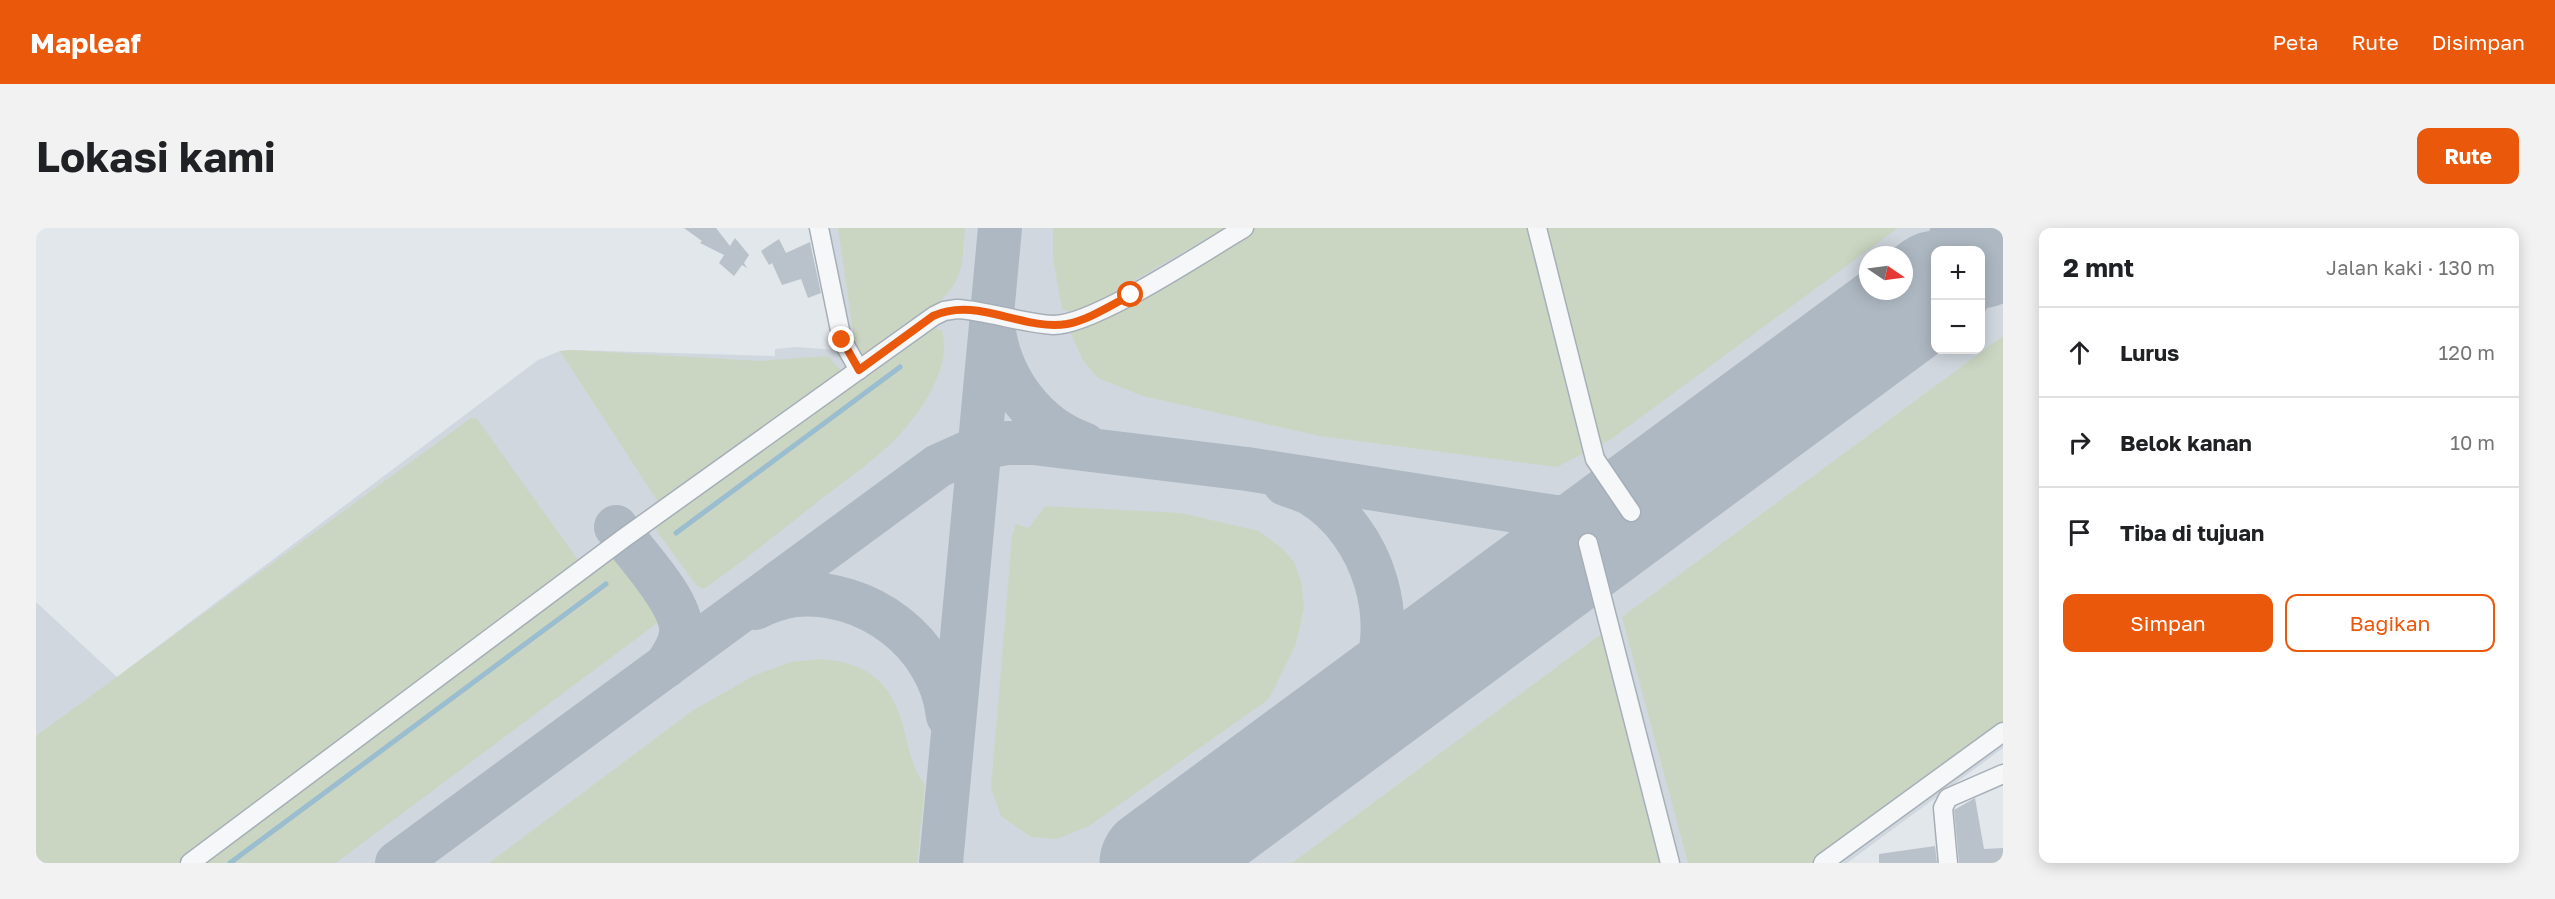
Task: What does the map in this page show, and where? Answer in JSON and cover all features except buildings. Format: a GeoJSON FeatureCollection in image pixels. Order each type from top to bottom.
{"type":"FeatureCollection","features":[{"type":"Feature","properties":{"kind":"street"},"geometry":{"type":"LineString","coordinates":[[819,228],[842,340],[859,370]]}},
{"type":"Feature","properties":{"kind":"street"},"geometry":{"type":"LineString","coordinates":[[190,863],[624,538],[933,316],[945,311],[972,310],[1036,322],[1067,324],[1083,319],[1131,295],[1244,228]]}},
{"type":"Feature","properties":{"kind":"street"},"geometry":{"type":"LineString","coordinates":[[1537,228],[1595,459],[1630,512]]}},
{"type":"Feature","properties":{"kind":"street"},"geometry":{"type":"LineString","coordinates":[[1588,543],[1670,863]]}},
{"type":"Feature","properties":{"kind":"street"},"geometry":{"type":"LineString","coordinates":[[1823,863],[2003,732]]}},
{"type":"Feature","properties":{"kind":"street"},"geometry":{"type":"LineString","coordinates":[[1948,863],[1943,808],[1948,798],[2003,774]]}},
{"type":"Feature","properties":{"kind":"shaded area"},"geometry":{"type":"Polygon","coordinates":[[[829,228],[2003,228],[2003,748],[1847,863],[36,863],[36,602],[117,677],[538,360],[560,351],[572,350],[775,356],[775,349],[796,347],[851,351],[829,228]]]}},
{"type":"Feature","properties":{"kind":"green space"},"geometry":{"type":"Polygon","coordinates":[[[838,228],[965,228],[959,275],[949,291],[942,299],[857,358],[838,228]]]}},
{"type":"Feature","properties":{"kind":"green space"},"geometry":{"type":"Polygon","coordinates":[[[1053,228],[1225,228],[1088,307],[1073,313],[1062,309],[1053,258],[1053,228]]]}},
{"type":"Feature","properties":{"kind":"green space"},"geometry":{"type":"Polygon","coordinates":[[[1254,228],[1898,228],[1874,246],[1859,246],[1859,257],[1610,440],[1557,467],[1320,436],[1143,396],[1098,378],[1084,362],[1070,332],[1254,228]]]}},
{"type":"Feature","properties":{"kind":"green space"},"geometry":{"type":"Polygon","coordinates":[[[926,327],[934,327],[942,331],[943,358],[934,386],[918,412],[901,433],[872,460],[734,568],[704,589],[697,586],[656,530],[660,524],[926,327]]]}},
{"type":"Feature","properties":{"kind":"green space"},"geometry":{"type":"Polygon","coordinates":[[[2003,336],[2003,738],[1836,863],[1688,863],[1622,617],[1979,354],[1985,354],[1985,349],[2003,336]]]}},
{"type":"Feature","properties":{"kind":"green space"},"geometry":{"type":"Polygon","coordinates":[[[560,351],[760,361],[828,356],[842,372],[658,502],[560,351]]]}},
{"type":"Feature","properties":{"kind":"green space"},"geometry":{"type":"Polygon","coordinates":[[[471,418],[477,419],[578,560],[576,565],[178,863],[36,863],[36,736],[471,418]]]}},
{"type":"Feature","properties":{"kind":"green space"},"geometry":{"type":"Polygon","coordinates":[[[1045,506],[1181,513],[1259,531],[1283,549],[1294,562],[1301,581],[1304,607],[1296,644],[1269,699],[1089,826],[1057,839],[1031,837],[1001,816],[991,788],[1012,536],[1016,524],[1029,528],[1045,506]]]}},
{"type":"Feature","properties":{"kind":"green space"},"geometry":{"type":"Polygon","coordinates":[[[613,558],[625,561],[651,597],[661,618],[656,624],[336,863],[204,863],[613,558]]]}},
{"type":"Feature","properties":{"kind":"green space"},"geometry":{"type":"Polygon","coordinates":[[[1616,623],[1677,863],[1292,863],[1616,623]]]}},
{"type":"Feature","properties":{"kind":"green space"},"geometry":{"type":"Polygon","coordinates":[[[821,659],[845,663],[866,671],[883,685],[896,706],[911,757],[925,785],[917,863],[489,863],[692,711],[755,675],[791,662],[821,659]]]}},
{"type":"Feature","properties":{"kind":"waterway"},"geometry":{"type":"LineString","coordinates":[[676,533],[900,367]]}},
{"type":"Feature","properties":{"kind":"waterway"},"geometry":{"type":"LineString","coordinates":[[230,863],[606,584]]}},
{"type":"Feature","properties":{"kind":"taxiway"},"geometry":{"type":"LineString","coordinates":[[941,863],[1000,228]]}},
{"type":"Feature","properties":{"kind":"taxiway"},"geometry":{"type":"LineString","coordinates":[[994,332],[1005,368],[1013,385],[1024,400],[1051,427],[1084,444]]}},
{"type":"Feature","properties":{"kind":"taxiway"},"geometry":{"type":"LineString","coordinates":[[397,863],[938,466],[978,448],[1007,443],[1033,443],[1247,469],[1555,517],[1596,517],[1631,512]]}},
{"type":"Feature","properties":{"kind":"taxiway"},"geometry":{"type":"LineString","coordinates":[[1285,484],[1311,494],[1333,511],[1351,532],[1366,556],[1376,582],[1382,609],[1382,637],[1378,664],[1365,695],[1339,727]]}},
{"type":"Feature","properties":{"kind":"taxiway"},"geometry":{"type":"LineString","coordinates":[[616,527],[656,578],[675,607],[681,633],[676,650],[666,666]]}},
{"type":"Feature","properties":{"kind":"taxiway"},"geometry":{"type":"LineString","coordinates":[[755,608],[794,595],[821,595],[847,601],[872,611],[895,625],[915,643],[931,665],[942,689],[948,716]]}},
{"type":"Feature","properties":{"kind":"runway"},"geometry":{"type":"LineString","coordinates":[[1985,249],[2003,236]]}},
{"type":"Feature","properties":{"kind":"runway"},"geometry":{"type":"LineString","coordinates":[[1155,863],[1931,290]]}},
{"type":"Feature","properties":{"kind":"route"},"geometry":{"type":"LineString","coordinates":[[842,340],[859,370],[933,316],[945,311],[972,310],[1053,325],[1067,324],[1083,319],[1131,295]]}}]}
